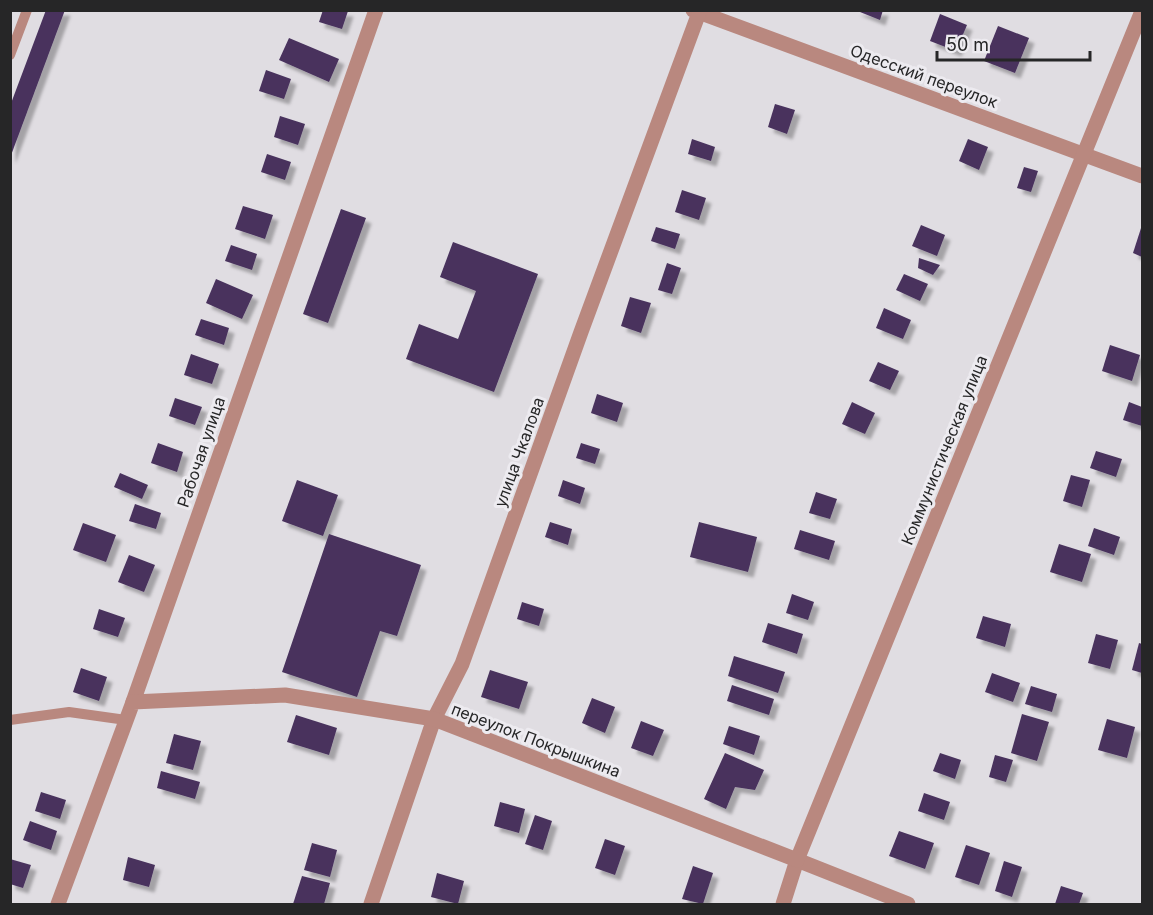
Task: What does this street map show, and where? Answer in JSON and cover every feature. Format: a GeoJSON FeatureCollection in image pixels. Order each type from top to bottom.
{"type":"FeatureCollection","features":[{"type":"Feature","properties":{"kind":"street","name":"Рабочая улица"},"geometry":{"type":"LineString","coordinates":[[58,904],[133,702],[376,10]]}},
{"type":"Feature","properties":{"kind":"street","name":"Коммунистическая улица"},"geometry":{"type":"LineString","coordinates":[[783,904],[797,860],[1143,10]]}},
{"type":"Feature","properties":{"kind":"street","name":"Одесский переулок"},"geometry":{"type":"LineString","coordinates":[[698,11],[1143,176]]}},
{"type":"Feature","properties":{"kind":"street","name":"улица Чкалова"},"geometry":{"type":"LineString","coordinates":[[371,904],[434,719],[462,664],[698,11]]}},
{"type":"Feature","properties":{"kind":"street","name":"переулок Покрышкина"},"geometry":{"type":"LineString","coordinates":[[133,702],[285,695],[434,719],[908,904]]}},
{"type":"Feature","properties":{"kind":"lane"},"geometry":{"type":"LineString","coordinates":[[10,55],[27,10]]}},
{"type":"Feature","properties":{"kind":"lane"},"geometry":{"type":"LineString","coordinates":[[10,720],[69,712],[126,720]]}},
{"type":"Feature","properties":{"kind":"building"},"geometry":{"type":"Polygon","coordinates":[[[46,10],[65,10],[10,158],[10,106],[46,10]]]}},
{"type":"Feature","properties":{"kind":"building"},"geometry":{"type":"Polygon","coordinates":[[[323,10],[348,11],[342,29],[319,22],[323,10]]]}},
{"type":"Feature","properties":{"kind":"building"},"geometry":{"type":"Polygon","coordinates":[[[855,10],[883,10],[880,20],[855,10]]]}},
{"type":"Feature","properties":{"kind":"building"},"geometry":{"type":"Polygon","coordinates":[[[940,14],[967,25],[956,51],[930,41],[940,14]]]}},
{"type":"Feature","properties":{"kind":"building"},"geometry":{"type":"Polygon","coordinates":[[[998,26],[1029,38],[1015,73],[984,61],[998,26]]]}},
{"type":"Feature","properties":{"kind":"building"},"geometry":{"type":"Polygon","coordinates":[[[289,38],[339,59],[329,82],[279,60],[289,38]]]}},
{"type":"Feature","properties":{"kind":"building"},"geometry":{"type":"Polygon","coordinates":[[[266,70],[291,79],[284,99],[259,91],[266,70]]]}},
{"type":"Feature","properties":{"kind":"building"},"geometry":{"type":"Polygon","coordinates":[[[775,104],[795,110],[787,134],[768,127],[775,104]]]}},
{"type":"Feature","properties":{"kind":"building"},"geometry":{"type":"Polygon","coordinates":[[[280,116],[305,124],[298,145],[274,137],[280,116]]]}},
{"type":"Feature","properties":{"kind":"building"},"geometry":{"type":"Polygon","coordinates":[[[692,139],[715,147],[711,161],[688,154],[692,139]]]}},
{"type":"Feature","properties":{"kind":"building"},"geometry":{"type":"Polygon","coordinates":[[[968,139],[988,147],[979,170],[959,161],[968,139]]]}},
{"type":"Feature","properties":{"kind":"building"},"geometry":{"type":"Polygon","coordinates":[[[267,154],[291,162],[285,180],[261,172],[267,154]]]}},
{"type":"Feature","properties":{"kind":"building"},"geometry":{"type":"Polygon","coordinates":[[[1024,167],[1038,171],[1031,192],[1017,188],[1024,167]]]}},
{"type":"Feature","properties":{"kind":"building"},"geometry":{"type":"Polygon","coordinates":[[[682,190],[706,198],[699,220],[675,212],[682,190]]]}},
{"type":"Feature","properties":{"kind":"building"},"geometry":{"type":"Polygon","coordinates":[[[243,206],[273,215],[265,239],[235,229],[243,206]]]}},
{"type":"Feature","properties":{"kind":"building"},"geometry":{"type":"Polygon","coordinates":[[[341,209],[366,218],[328,323],[303,314],[341,209]]]}},
{"type":"Feature","properties":{"kind":"building"},"geometry":{"type":"Polygon","coordinates":[[[921,225],[945,235],[937,256],[912,246],[921,225]]]}},
{"type":"Feature","properties":{"kind":"building"},"geometry":{"type":"Polygon","coordinates":[[[1142,225],[1142,257],[1133,253],[1142,225]]]}},
{"type":"Feature","properties":{"kind":"building"},"geometry":{"type":"Polygon","coordinates":[[[656,227],[680,234],[675,249],[651,241],[656,227]]]}},
{"type":"Feature","properties":{"kind":"building"},"geometry":{"type":"Polygon","coordinates":[[[453,242],[538,274],[494,392],[406,359],[419,324],[458,339],[476,291],[440,277],[453,242]]]}},
{"type":"Feature","properties":{"kind":"building"},"geometry":{"type":"Polygon","coordinates":[[[231,245],[257,254],[252,270],[225,261],[231,245]]]}},
{"type":"Feature","properties":{"kind":"building"},"geometry":{"type":"Polygon","coordinates":[[[919,258],[940,265],[933,275],[918,268],[919,258]]]}},
{"type":"Feature","properties":{"kind":"building"},"geometry":{"type":"Polygon","coordinates":[[[667,263],[681,268],[672,294],[658,290],[667,263]]]}},
{"type":"Feature","properties":{"kind":"building"},"geometry":{"type":"Polygon","coordinates":[[[904,274],[928,284],[920,301],[896,290],[904,274]]]}},
{"type":"Feature","properties":{"kind":"building"},"geometry":{"type":"Polygon","coordinates":[[[216,279],[253,295],[242,319],[206,303],[216,279]]]}},
{"type":"Feature","properties":{"kind":"building"},"geometry":{"type":"Polygon","coordinates":[[[630,297],[651,303],[641,333],[621,326],[630,297]]]}},
{"type":"Feature","properties":{"kind":"building"},"geometry":{"type":"Polygon","coordinates":[[[884,308],[911,320],[903,339],[876,328],[884,308]]]}},
{"type":"Feature","properties":{"kind":"building"},"geometry":{"type":"Polygon","coordinates":[[[201,319],[229,328],[224,345],[195,335],[201,319]]]}},
{"type":"Feature","properties":{"kind":"building"},"geometry":{"type":"Polygon","coordinates":[[[1110,345],[1140,355],[1132,381],[1102,371],[1110,345]]]}},
{"type":"Feature","properties":{"kind":"building"},"geometry":{"type":"Polygon","coordinates":[[[191,354],[219,364],[212,384],[184,375],[191,354]]]}},
{"type":"Feature","properties":{"kind":"building"},"geometry":{"type":"Polygon","coordinates":[[[878,362],[899,371],[890,390],[869,381],[878,362]]]}},
{"type":"Feature","properties":{"kind":"building"},"geometry":{"type":"Polygon","coordinates":[[[597,394],[623,403],[617,422],[591,413],[597,394]]]}},
{"type":"Feature","properties":{"kind":"building"},"geometry":{"type":"Polygon","coordinates":[[[175,398],[202,407],[195,425],[169,416],[175,398]]]}},
{"type":"Feature","properties":{"kind":"building"},"geometry":{"type":"Polygon","coordinates":[[[852,402],[875,413],[865,434],[842,424],[852,402]]]}},
{"type":"Feature","properties":{"kind":"building"},"geometry":{"type":"Polygon","coordinates":[[[1129,402],[1142,407],[1142,426],[1123,420],[1129,402]]]}},
{"type":"Feature","properties":{"kind":"building"},"geometry":{"type":"Polygon","coordinates":[[[158,443],[183,452],[177,472],[151,463],[158,443]]]}},
{"type":"Feature","properties":{"kind":"building"},"geometry":{"type":"Polygon","coordinates":[[[581,443],[600,449],[595,464],[576,458],[581,443]]]}},
{"type":"Feature","properties":{"kind":"building"},"geometry":{"type":"Polygon","coordinates":[[[1096,451],[1122,459],[1116,477],[1090,468],[1096,451]]]}},
{"type":"Feature","properties":{"kind":"building"},"geometry":{"type":"Polygon","coordinates":[[[120,473],[148,485],[142,499],[114,487],[120,473]]]}},
{"type":"Feature","properties":{"kind":"building"},"geometry":{"type":"Polygon","coordinates":[[[1071,475],[1090,480],[1082,507],[1063,501],[1071,475]]]}},
{"type":"Feature","properties":{"kind":"building"},"geometry":{"type":"Polygon","coordinates":[[[297,480],[338,495],[323,536],[282,521],[297,480]]]}},
{"type":"Feature","properties":{"kind":"building"},"geometry":{"type":"Polygon","coordinates":[[[563,480],[585,488],[580,504],[558,496],[563,480]]]}},
{"type":"Feature","properties":{"kind":"building"},"geometry":{"type":"Polygon","coordinates":[[[816,492],[837,499],[830,519],[809,513],[816,492]]]}},
{"type":"Feature","properties":{"kind":"building"},"geometry":{"type":"Polygon","coordinates":[[[135,504],[161,513],[156,529],[129,521],[135,504]]]}},
{"type":"Feature","properties":{"kind":"building"},"geometry":{"type":"Polygon","coordinates":[[[550,522],[572,529],[568,545],[545,537],[550,522]]]}},
{"type":"Feature","properties":{"kind":"building"},"geometry":{"type":"Polygon","coordinates":[[[699,522],[757,537],[748,572],[690,557],[699,522]]]}},
{"type":"Feature","properties":{"kind":"building"},"geometry":{"type":"Polygon","coordinates":[[[83,523],[116,535],[106,562],[73,550],[83,523]]]}},
{"type":"Feature","properties":{"kind":"building"},"geometry":{"type":"Polygon","coordinates":[[[1094,528],[1120,537],[1114,555],[1088,546],[1094,528]]]}},
{"type":"Feature","properties":{"kind":"building"},"geometry":{"type":"Polygon","coordinates":[[[800,530],[835,541],[829,560],[794,549],[800,530]]]}},
{"type":"Feature","properties":{"kind":"building"},"geometry":{"type":"Polygon","coordinates":[[[329,534],[421,565],[397,636],[380,631],[357,697],[282,672],[329,534]]]}},
{"type":"Feature","properties":{"kind":"building"},"geometry":{"type":"Polygon","coordinates":[[[1059,544],[1091,554],[1082,582],[1050,572],[1059,544]]]}},
{"type":"Feature","properties":{"kind":"building"},"geometry":{"type":"Polygon","coordinates":[[[129,555],[155,565],[144,592],[118,582],[129,555]]]}},
{"type":"Feature","properties":{"kind":"building"},"geometry":{"type":"Polygon","coordinates":[[[792,594],[814,602],[808,620],[786,613],[792,594]]]}},
{"type":"Feature","properties":{"kind":"building"},"geometry":{"type":"Polygon","coordinates":[[[522,602],[544,609],[539,626],[517,619],[522,602]]]}},
{"type":"Feature","properties":{"kind":"building"},"geometry":{"type":"Polygon","coordinates":[[[99,609],[125,618],[118,637],[93,629],[99,609]]]}},
{"type":"Feature","properties":{"kind":"building"},"geometry":{"type":"Polygon","coordinates":[[[983,616],[1011,624],[1005,647],[976,638],[983,616]]]}},
{"type":"Feature","properties":{"kind":"building"},"geometry":{"type":"Polygon","coordinates":[[[768,623],[803,634],[797,654],[762,642],[768,623]]]}},
{"type":"Feature","properties":{"kind":"building"},"geometry":{"type":"Polygon","coordinates":[[[1096,634],[1118,640],[1110,669],[1088,663],[1096,634]]]}},
{"type":"Feature","properties":{"kind":"building"},"geometry":{"type":"Polygon","coordinates":[[[1139,643],[1142,644],[1142,673],[1132,670],[1139,643]]]}},
{"type":"Feature","properties":{"kind":"building"},"geometry":{"type":"Polygon","coordinates":[[[734,656],[785,672],[778,693],[728,676],[734,656]]]}},
{"type":"Feature","properties":{"kind":"building"},"geometry":{"type":"Polygon","coordinates":[[[81,668],[107,677],[99,701],[73,692],[81,668]]]}},
{"type":"Feature","properties":{"kind":"building"},"geometry":{"type":"Polygon","coordinates":[[[490,670],[528,682],[519,709],[481,697],[490,670]]]}},
{"type":"Feature","properties":{"kind":"building"},"geometry":{"type":"Polygon","coordinates":[[[992,673],[1020,683],[1013,702],[985,692],[992,673]]]}},
{"type":"Feature","properties":{"kind":"building"},"geometry":{"type":"Polygon","coordinates":[[[732,685],[774,699],[769,715],[727,701],[732,685]]]}},
{"type":"Feature","properties":{"kind":"building"},"geometry":{"type":"Polygon","coordinates":[[[1031,686],[1057,694],[1052,712],[1025,704],[1031,686]]]}},
{"type":"Feature","properties":{"kind":"building"},"geometry":{"type":"Polygon","coordinates":[[[592,698],[615,707],[605,733],[582,723],[592,698]]]}},
{"type":"Feature","properties":{"kind":"building"},"geometry":{"type":"Polygon","coordinates":[[[1022,714],[1049,722],[1037,761],[1011,753],[1022,714]]]}},
{"type":"Feature","properties":{"kind":"building"},"geometry":{"type":"Polygon","coordinates":[[[296,715],[337,728],[329,755],[287,742],[296,715]]]}},
{"type":"Feature","properties":{"kind":"building"},"geometry":{"type":"Polygon","coordinates":[[[1107,719],[1135,727],[1127,758],[1098,750],[1107,719]]]}},
{"type":"Feature","properties":{"kind":"building"},"geometry":{"type":"Polygon","coordinates":[[[641,721],[664,730],[653,756],[631,748],[641,721]]]}},
{"type":"Feature","properties":{"kind":"building"},"geometry":{"type":"Polygon","coordinates":[[[729,726],[760,736],[754,755],[723,744],[729,726]]]}},
{"type":"Feature","properties":{"kind":"building"},"geometry":{"type":"Polygon","coordinates":[[[174,734],[201,741],[193,770],[166,763],[174,734]]]}},
{"type":"Feature","properties":{"kind":"building"},"geometry":{"type":"Polygon","coordinates":[[[725,753],[764,770],[755,790],[735,787],[726,809],[704,799],[725,753]]]}},
{"type":"Feature","properties":{"kind":"building"},"geometry":{"type":"Polygon","coordinates":[[[940,753],[961,760],[955,779],[933,771],[940,753]]]}},
{"type":"Feature","properties":{"kind":"building"},"geometry":{"type":"Polygon","coordinates":[[[995,755],[1013,760],[1006,782],[989,777],[995,755]]]}},
{"type":"Feature","properties":{"kind":"building"},"geometry":{"type":"Polygon","coordinates":[[[161,771],[200,782],[195,799],[157,788],[161,771]]]}},
{"type":"Feature","properties":{"kind":"building"},"geometry":{"type":"Polygon","coordinates":[[[41,792],[66,800],[60,819],[35,811],[41,792]]]}},
{"type":"Feature","properties":{"kind":"building"},"geometry":{"type":"Polygon","coordinates":[[[924,793],[950,802],[944,820],[918,811],[924,793]]]}},
{"type":"Feature","properties":{"kind":"building"},"geometry":{"type":"Polygon","coordinates":[[[500,802],[525,809],[519,833],[494,826],[500,802]]]}},
{"type":"Feature","properties":{"kind":"building"},"geometry":{"type":"Polygon","coordinates":[[[535,815],[552,821],[543,850],[525,844],[535,815]]]}},
{"type":"Feature","properties":{"kind":"building"},"geometry":{"type":"Polygon","coordinates":[[[30,821],[57,831],[51,850],[23,840],[30,821]]]}},
{"type":"Feature","properties":{"kind":"building"},"geometry":{"type":"Polygon","coordinates":[[[899,831],[934,843],[925,869],[889,856],[899,831]]]}},
{"type":"Feature","properties":{"kind":"building"},"geometry":{"type":"Polygon","coordinates":[[[605,839],[625,846],[615,875],[595,868],[605,839]]]}},
{"type":"Feature","properties":{"kind":"building"},"geometry":{"type":"Polygon","coordinates":[[[312,843],[337,850],[330,877],[304,870],[312,843]]]}},
{"type":"Feature","properties":{"kind":"building"},"geometry":{"type":"Polygon","coordinates":[[[966,845],[990,853],[979,885],[955,877],[966,845]]]}},
{"type":"Feature","properties":{"kind":"building"},"geometry":{"type":"Polygon","coordinates":[[[128,857],[155,865],[149,887],[123,880],[128,857]]]}},
{"type":"Feature","properties":{"kind":"building"},"geometry":{"type":"Polygon","coordinates":[[[10,859],[31,865],[23,888],[10,884],[10,859]]]}},
{"type":"Feature","properties":{"kind":"building"},"geometry":{"type":"Polygon","coordinates":[[[1004,861],[1022,867],[1012,897],[995,891],[1004,861]]]}},
{"type":"Feature","properties":{"kind":"building"},"geometry":{"type":"Polygon","coordinates":[[[693,866],[713,873],[703,904],[682,899],[693,866]]]}},
{"type":"Feature","properties":{"kind":"building"},"geometry":{"type":"Polygon","coordinates":[[[437,873],[464,881],[458,904],[431,897],[437,873]]]}},
{"type":"Feature","properties":{"kind":"building"},"geometry":{"type":"Polygon","coordinates":[[[302,876],[330,883],[324,904],[293,904],[302,876]]]}},
{"type":"Feature","properties":{"kind":"building"},"geometry":{"type":"Polygon","coordinates":[[[1061,886],[1083,893],[1079,904],[1055,904],[1061,886]]]}}]}
